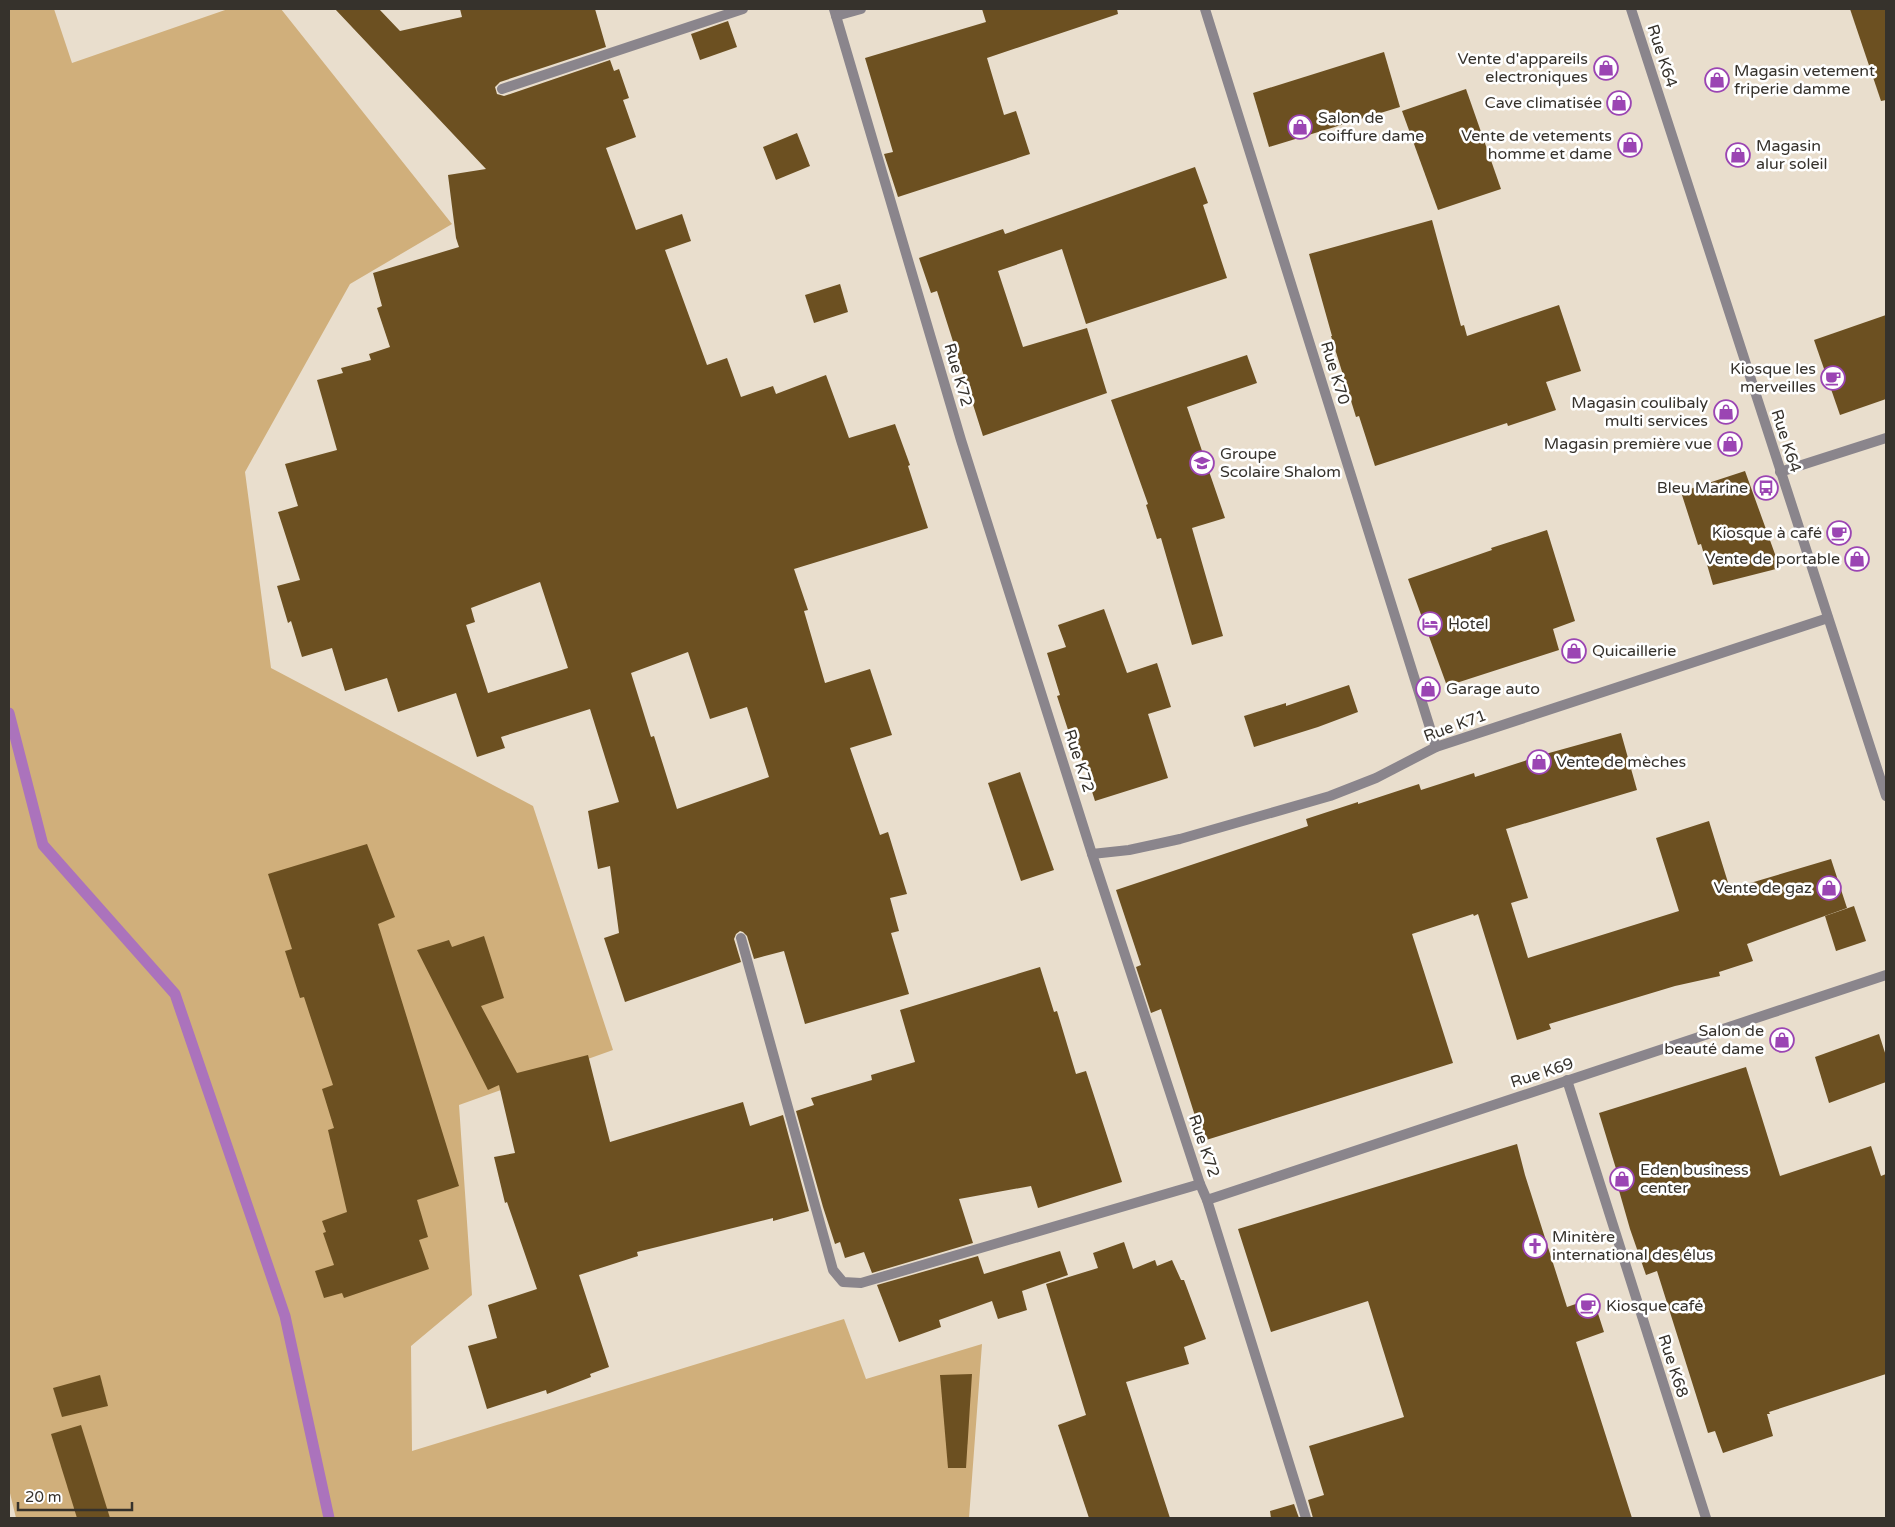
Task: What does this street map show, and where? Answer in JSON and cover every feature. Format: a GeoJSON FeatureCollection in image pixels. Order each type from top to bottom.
{"type":"FeatureCollection","features":[{"type":"Feature","properties":{"kind":"street"},"geometry":{"type":"LineString","coordinates":[[502,88],[743,9]]}},
{"type":"Feature","properties":{"kind":"street"},"geometry":{"type":"LineString","coordinates":[[835,13],[861,9]]}},
{"type":"Feature","properties":{"kind":"street","name":"Rue K70"},"geometry":{"type":"LineString","coordinates":[[1205,9],[1436,747]]}},
{"type":"Feature","properties":{"kind":"street","name":"Rue K64"},"geometry":{"type":"LineString","coordinates":[[1631,9],[1886,796]]}},
{"type":"Feature","properties":{"kind":"street","name":"Rue K72"},"geometry":{"type":"LineString","coordinates":[[835,13],[961,440],[1092,854],[1200,1184],[1208,1200],[1306,1518]]}},
{"type":"Feature","properties":{"kind":"street"},"geometry":{"type":"LineString","coordinates":[[1780,472],[1886,438]]}},
{"type":"Feature","properties":{"kind":"street","name":"Rue K71"},"geometry":{"type":"LineString","coordinates":[[1092,854],[1129,850],[1180,839],[1330,796],[1376,778],[1436,747],[1828,618]]}},
{"type":"Feature","properties":{"kind":"street"},"geometry":{"type":"LineString","coordinates":[[741,938],[833,1270],[843,1282],[861,1283],[1200,1184]]}},
{"type":"Feature","properties":{"kind":"street","name":"Rue K69"},"geometry":{"type":"LineString","coordinates":[[1208,1200],[1886,975]]}},
{"type":"Feature","properties":{"kind":"street","name":"Rue K68"},"geometry":{"type":"LineString","coordinates":[[1566,1080],[1706,1518]]}},
{"type":"Feature","properties":{"kind":"shaded area"},"geometry":{"type":"Polygon","coordinates":[[[9,9],[54,9],[72,63],[228,9],[281,9],[452,224],[350,284],[245,472],[271,668],[533,806],[613,1050],[459,1105],[472,1295],[411,1346],[412,1451],[844,1319],[866,1379],[982,1344],[969,1518],[16,1518],[9,1489],[9,9]]]}},
{"type":"Feature","properties":{"kind":"building"},"geometry":{"type":"Polygon","coordinates":[[[335,9],[379,9],[400,31],[462,17],[460,9],[595,9],[606,47],[500,82],[495,87],[497,94],[504,96],[610,60],[614,71],[619,69],[629,98],[623,100],[636,137],[606,148],[636,230],[682,214],[691,241],[665,250],[707,365],[727,358],[741,397],[773,386],[776,394],[826,375],[849,438],[895,424],[910,465],[908,466],[928,528],[794,569],[808,610],[804,611],[825,683],[870,669],[892,735],[850,748],[880,835],[888,832],[907,894],[890,898],[899,931],[891,933],[909,994],[805,1024],[784,951],[754,959],[747,936],[740,931],[734,939],[741,962],[625,1002],[604,938],[619,933],[610,866],[598,869],[588,811],[619,802],[590,709],[501,737],[505,748],[477,757],[456,693],[398,712],[387,678],[345,691],[332,648],[302,657],[291,621],[288,623],[277,586],[300,580],[278,512],[298,506],[285,464],[337,450],[317,380],[343,373],[341,368],[371,360],[369,354],[390,347],[377,308],[382,306],[373,273],[459,247],[456,238],[448,175],[486,169],[335,9]],[[540,582],[471,608],[475,622],[466,625],[488,693],[568,668],[540,582]],[[688,652],[631,673],[651,737],[654,736],[677,809],[769,777],[747,707],[710,719],[688,652]]]}},
{"type":"Feature","properties":{"kind":"building"},"geometry":{"type":"Polygon","coordinates":[[[982,9],[1117,9],[1118,14],[987,58],[1004,115],[1016,111],[1030,154],[898,197],[884,154],[893,152],[865,58],[986,22],[982,9]]]}},
{"type":"Feature","properties":{"kind":"building"},"geometry":{"type":"Polygon","coordinates":[[[1850,9],[1886,9],[1886,100],[1881,101],[1850,9]]]}},
{"type":"Feature","properties":{"kind":"building"},"geometry":{"type":"Polygon","coordinates":[[[728,21],[737,47],[700,60],[691,34],[728,21]]]}},
{"type":"Feature","properties":{"kind":"building"},"geometry":{"type":"Polygon","coordinates":[[[1384,52],[1400,107],[1269,147],[1253,93],[1384,52]]]}},
{"type":"Feature","properties":{"kind":"building"},"geometry":{"type":"Polygon","coordinates":[[[1466,89],[1501,189],[1438,210],[1402,111],[1466,89]]]}},
{"type":"Feature","properties":{"kind":"building"},"geometry":{"type":"Polygon","coordinates":[[[797,133],[810,166],[776,180],[763,147],[797,133]]]}},
{"type":"Feature","properties":{"kind":"building"},"geometry":{"type":"Polygon","coordinates":[[[1195,167],[1208,203],[1203,205],[1227,278],[1086,324],[1062,249],[998,271],[1023,347],[1087,328],[1107,393],[983,436],[937,291],[931,293],[919,258],[1003,229],[1005,234],[1195,167]]]}},
{"type":"Feature","properties":{"kind":"building"},"geometry":{"type":"Polygon","coordinates":[[[1432,220],[1461,326],[1464,325],[1467,336],[1559,305],[1581,371],[1546,382],[1556,410],[1508,426],[1507,423],[1375,466],[1359,416],[1356,417],[1331,336],[1309,254],[1432,220]]]}},
{"type":"Feature","properties":{"kind":"building"},"geometry":{"type":"Polygon","coordinates":[[[840,284],[848,312],[814,323],[805,295],[840,284]]]}},
{"type":"Feature","properties":{"kind":"building"},"geometry":{"type":"Polygon","coordinates":[[[1886,315],[1886,399],[1840,415],[1814,340],[1886,315]]]}},
{"type":"Feature","properties":{"kind":"building"},"geometry":{"type":"Polygon","coordinates":[[[1247,355],[1257,383],[1187,407],[1225,518],[1192,528],[1223,636],[1192,645],[1161,538],[1157,539],[1146,505],[1148,504],[1111,400],[1247,355]]]}},
{"type":"Feature","properties":{"kind":"building"},"geometry":{"type":"Polygon","coordinates":[[[1745,471],[1780,568],[1713,585],[1701,544],[1698,545],[1681,492],[1745,471]]]}},
{"type":"Feature","properties":{"kind":"building"},"geometry":{"type":"Polygon","coordinates":[[[1547,530],[1575,621],[1553,629],[1559,650],[1447,686],[1408,579],[1492,550],[1491,548],[1547,530]]]}},
{"type":"Feature","properties":{"kind":"building"},"geometry":{"type":"Polygon","coordinates":[[[1104,609],[1127,673],[1157,663],[1171,707],[1148,714],[1168,778],[1095,801],[1075,738],[1071,739],[1057,696],[1060,695],[1047,653],[1066,647],[1058,625],[1104,609]]]}},
{"type":"Feature","properties":{"kind":"building"},"geometry":{"type":"Polygon","coordinates":[[[1349,685],[1358,712],[1254,747],[1244,716],[1286,703],[1286,706],[1349,685]]]}},
{"type":"Feature","properties":{"kind":"building"},"geometry":{"type":"Polygon","coordinates":[[[1621,733],[1637,790],[1506,829],[1528,898],[1511,903],[1528,958],[1679,911],[1656,838],[1709,821],[1730,889],[1831,859],[1847,908],[1747,944],[1753,961],[1719,972],[1720,976],[1675,986],[1549,1024],[1551,1029],[1517,1040],[1478,914],[1412,934],[1453,1063],[1203,1141],[1161,1009],[1151,1013],[1136,967],[1141,965],[1116,890],[1308,826],[1306,819],[1358,802],[1358,804],[1419,784],[1421,790],[1474,773],[1475,777],[1549,753],[1621,733]]]}},
{"type":"Feature","properties":{"kind":"building"},"geometry":{"type":"Polygon","coordinates":[[[1020,772],[1054,870],[1021,881],[988,783],[1020,772]]]}},
{"type":"Feature","properties":{"kind":"building"},"geometry":{"type":"Polygon","coordinates":[[[367,844],[395,917],[378,924],[459,1186],[417,1200],[428,1237],[419,1240],[429,1269],[344,1298],[342,1293],[324,1298],[315,1271],[334,1265],[323,1233],[326,1232],[322,1221],[347,1212],[328,1130],[334,1128],[322,1089],[333,1085],[304,997],[300,998],[285,951],[292,949],[268,874],[367,844]]]}},
{"type":"Feature","properties":{"kind":"building"},"geometry":{"type":"Polygon","coordinates":[[[1854,906],[1866,941],[1836,951],[1825,916],[1854,906]]]}},
{"type":"Feature","properties":{"kind":"building"},"geometry":{"type":"Polygon","coordinates":[[[484,936],[504,998],[481,1006],[517,1073],[588,1055],[610,1142],[743,1102],[750,1126],[783,1115],[809,1211],[773,1221],[773,1218],[637,1252],[638,1256],[579,1275],[609,1367],[590,1374],[591,1377],[547,1394],[546,1390],[487,1409],[468,1346],[497,1338],[488,1305],[537,1289],[507,1202],[505,1203],[494,1157],[515,1153],[499,1085],[488,1090],[417,950],[449,940],[452,947],[484,936]]]}},
{"type":"Feature","properties":{"kind":"building"},"geometry":{"type":"Polygon","coordinates":[[[1040,967],[1054,1012],[1057,1011],[1076,1074],[1086,1071],[1122,1182],[1038,1208],[1031,1186],[959,1199],[973,1243],[872,1273],[864,1252],[845,1258],[840,1242],[835,1244],[796,1111],[814,1105],[811,1098],[872,1080],[871,1075],[915,1062],[900,1010],[1040,967]]]}},
{"type":"Feature","properties":{"kind":"building"},"geometry":{"type":"Polygon","coordinates":[[[1879,1034],[1886,1056],[1886,1082],[1829,1103],[1815,1057],[1879,1034]]]}},
{"type":"Feature","properties":{"kind":"building"},"geometry":{"type":"Polygon","coordinates":[[[1746,1067],[1780,1176],[1871,1146],[1881,1176],[1886,1174],[1886,1374],[1769,1412],[1770,1414],[1767,1414],[1773,1436],[1723,1453],[1715,1431],[1708,1433],[1657,1271],[1646,1275],[1630,1229],[1614,1173],[1617,1172],[1599,1113],[1746,1067]]]}},
{"type":"Feature","properties":{"kind":"building"},"geometry":{"type":"Polygon","coordinates":[[[1517,1144],[1567,1307],[1593,1298],[1604,1332],[1576,1342],[1632,1518],[1313,1518],[1308,1500],[1324,1495],[1309,1446],[1404,1417],[1368,1301],[1271,1332],[1238,1229],[1517,1144]]]}},
{"type":"Feature","properties":{"kind":"building"},"geometry":{"type":"Polygon","coordinates":[[[1124,1242],[1133,1269],[1155,1260],[1157,1266],[1172,1260],[1181,1280],[1184,1280],[1206,1339],[1184,1347],[1189,1364],[1126,1382],[1170,1518],[1089,1518],[1058,1425],[1086,1415],[1046,1284],[1098,1268],[1093,1253],[1124,1242]]]}},
{"type":"Feature","properties":{"kind":"building"},"geometry":{"type":"Polygon","coordinates":[[[1060,1251],[1068,1275],[1022,1291],[1027,1310],[998,1319],[992,1301],[939,1320],[941,1327],[899,1342],[877,1285],[978,1256],[984,1274],[1060,1251]]]}},
{"type":"Feature","properties":{"kind":"building"},"geometry":{"type":"Polygon","coordinates":[[[972,1374],[966,1468],[948,1468],[940,1375],[972,1374]]]}},
{"type":"Feature","properties":{"kind":"building"},"geometry":{"type":"Polygon","coordinates":[[[100,1375],[108,1406],[62,1417],[53,1388],[100,1375]]]}},
{"type":"Feature","properties":{"kind":"building"},"geometry":{"type":"Polygon","coordinates":[[[81,1425],[110,1518],[77,1518],[51,1434],[81,1425]]]}},
{"type":"Feature","properties":{"kind":"building"},"geometry":{"type":"Polygon","coordinates":[[[1294,1504],[1299,1518],[1271,1518],[1270,1511],[1294,1504]]]}},
{"type":"Feature","properties":{"kind":"waterway"},"geometry":{"type":"LineString","coordinates":[[9,713],[43,845],[175,994],[285,1316],[329,1518]]}},
{"type":"Feature","properties":{"kind":"place","name":"Vente d'appareils electroniques"},"geometry":{"type":"Point","coordinates":[1606,68]}},
{"type":"Feature","properties":{"kind":"place","name":"Magasin vetement friperie damme"},"geometry":{"type":"Point","coordinates":[1717,80]}},
{"type":"Feature","properties":{"kind":"place","name":"Cave climatisée"},"geometry":{"type":"Point","coordinates":[1619,103]}},
{"type":"Feature","properties":{"kind":"place","name":"Salon de coiffure dame"},"geometry":{"type":"Point","coordinates":[1300,127]}},
{"type":"Feature","properties":{"kind":"place","name":"Vente de vetements homme et dame"},"geometry":{"type":"Point","coordinates":[1630,145]}},
{"type":"Feature","properties":{"kind":"place","name":"Magasin alur soleil"},"geometry":{"type":"Point","coordinates":[1738,155]}},
{"type":"Feature","properties":{"kind":"place","name":"Kiosque les merveilles"},"geometry":{"type":"Point","coordinates":[1833,378]}},
{"type":"Feature","properties":{"kind":"place","name":"Magasin coulibaly multi services"},"geometry":{"type":"Point","coordinates":[1726,412]}},
{"type":"Feature","properties":{"kind":"place","name":"Magasin première vue"},"geometry":{"type":"Point","coordinates":[1730,444]}},
{"type":"Feature","properties":{"kind":"place","name":"Groupe Scolaire Shalom"},"geometry":{"type":"Point","coordinates":[1202,463]}},
{"type":"Feature","properties":{"kind":"place","name":"Bleu Marine"},"geometry":{"type":"Point","coordinates":[1766,488]}},
{"type":"Feature","properties":{"kind":"place","name":"Kiosque à café"},"geometry":{"type":"Point","coordinates":[1839,533]}},
{"type":"Feature","properties":{"kind":"place","name":"Vente de portable"},"geometry":{"type":"Point","coordinates":[1857,559]}},
{"type":"Feature","properties":{"kind":"place","name":"Hotel"},"geometry":{"type":"Point","coordinates":[1430,624]}},
{"type":"Feature","properties":{"kind":"place","name":"Quicaillerie"},"geometry":{"type":"Point","coordinates":[1574,651]}},
{"type":"Feature","properties":{"kind":"place","name":"Garage auto"},"geometry":{"type":"Point","coordinates":[1428,689]}},
{"type":"Feature","properties":{"kind":"place","name":"Vente de mèches"},"geometry":{"type":"Point","coordinates":[1539,762]}},
{"type":"Feature","properties":{"kind":"place","name":"Vente de gaz"},"geometry":{"type":"Point","coordinates":[1829,888]}},
{"type":"Feature","properties":{"kind":"place","name":"Salon de beauté dame"},"geometry":{"type":"Point","coordinates":[1782,1040]}},
{"type":"Feature","properties":{"kind":"place","name":"Eden business center"},"geometry":{"type":"Point","coordinates":[1622,1179]}},
{"type":"Feature","properties":{"kind":"place","name":"Minitère international des élus"},"geometry":{"type":"Point","coordinates":[1535,1246]}},
{"type":"Feature","properties":{"kind":"place","name":"Kiosque café"},"geometry":{"type":"Point","coordinates":[1588,1306]}}]}
